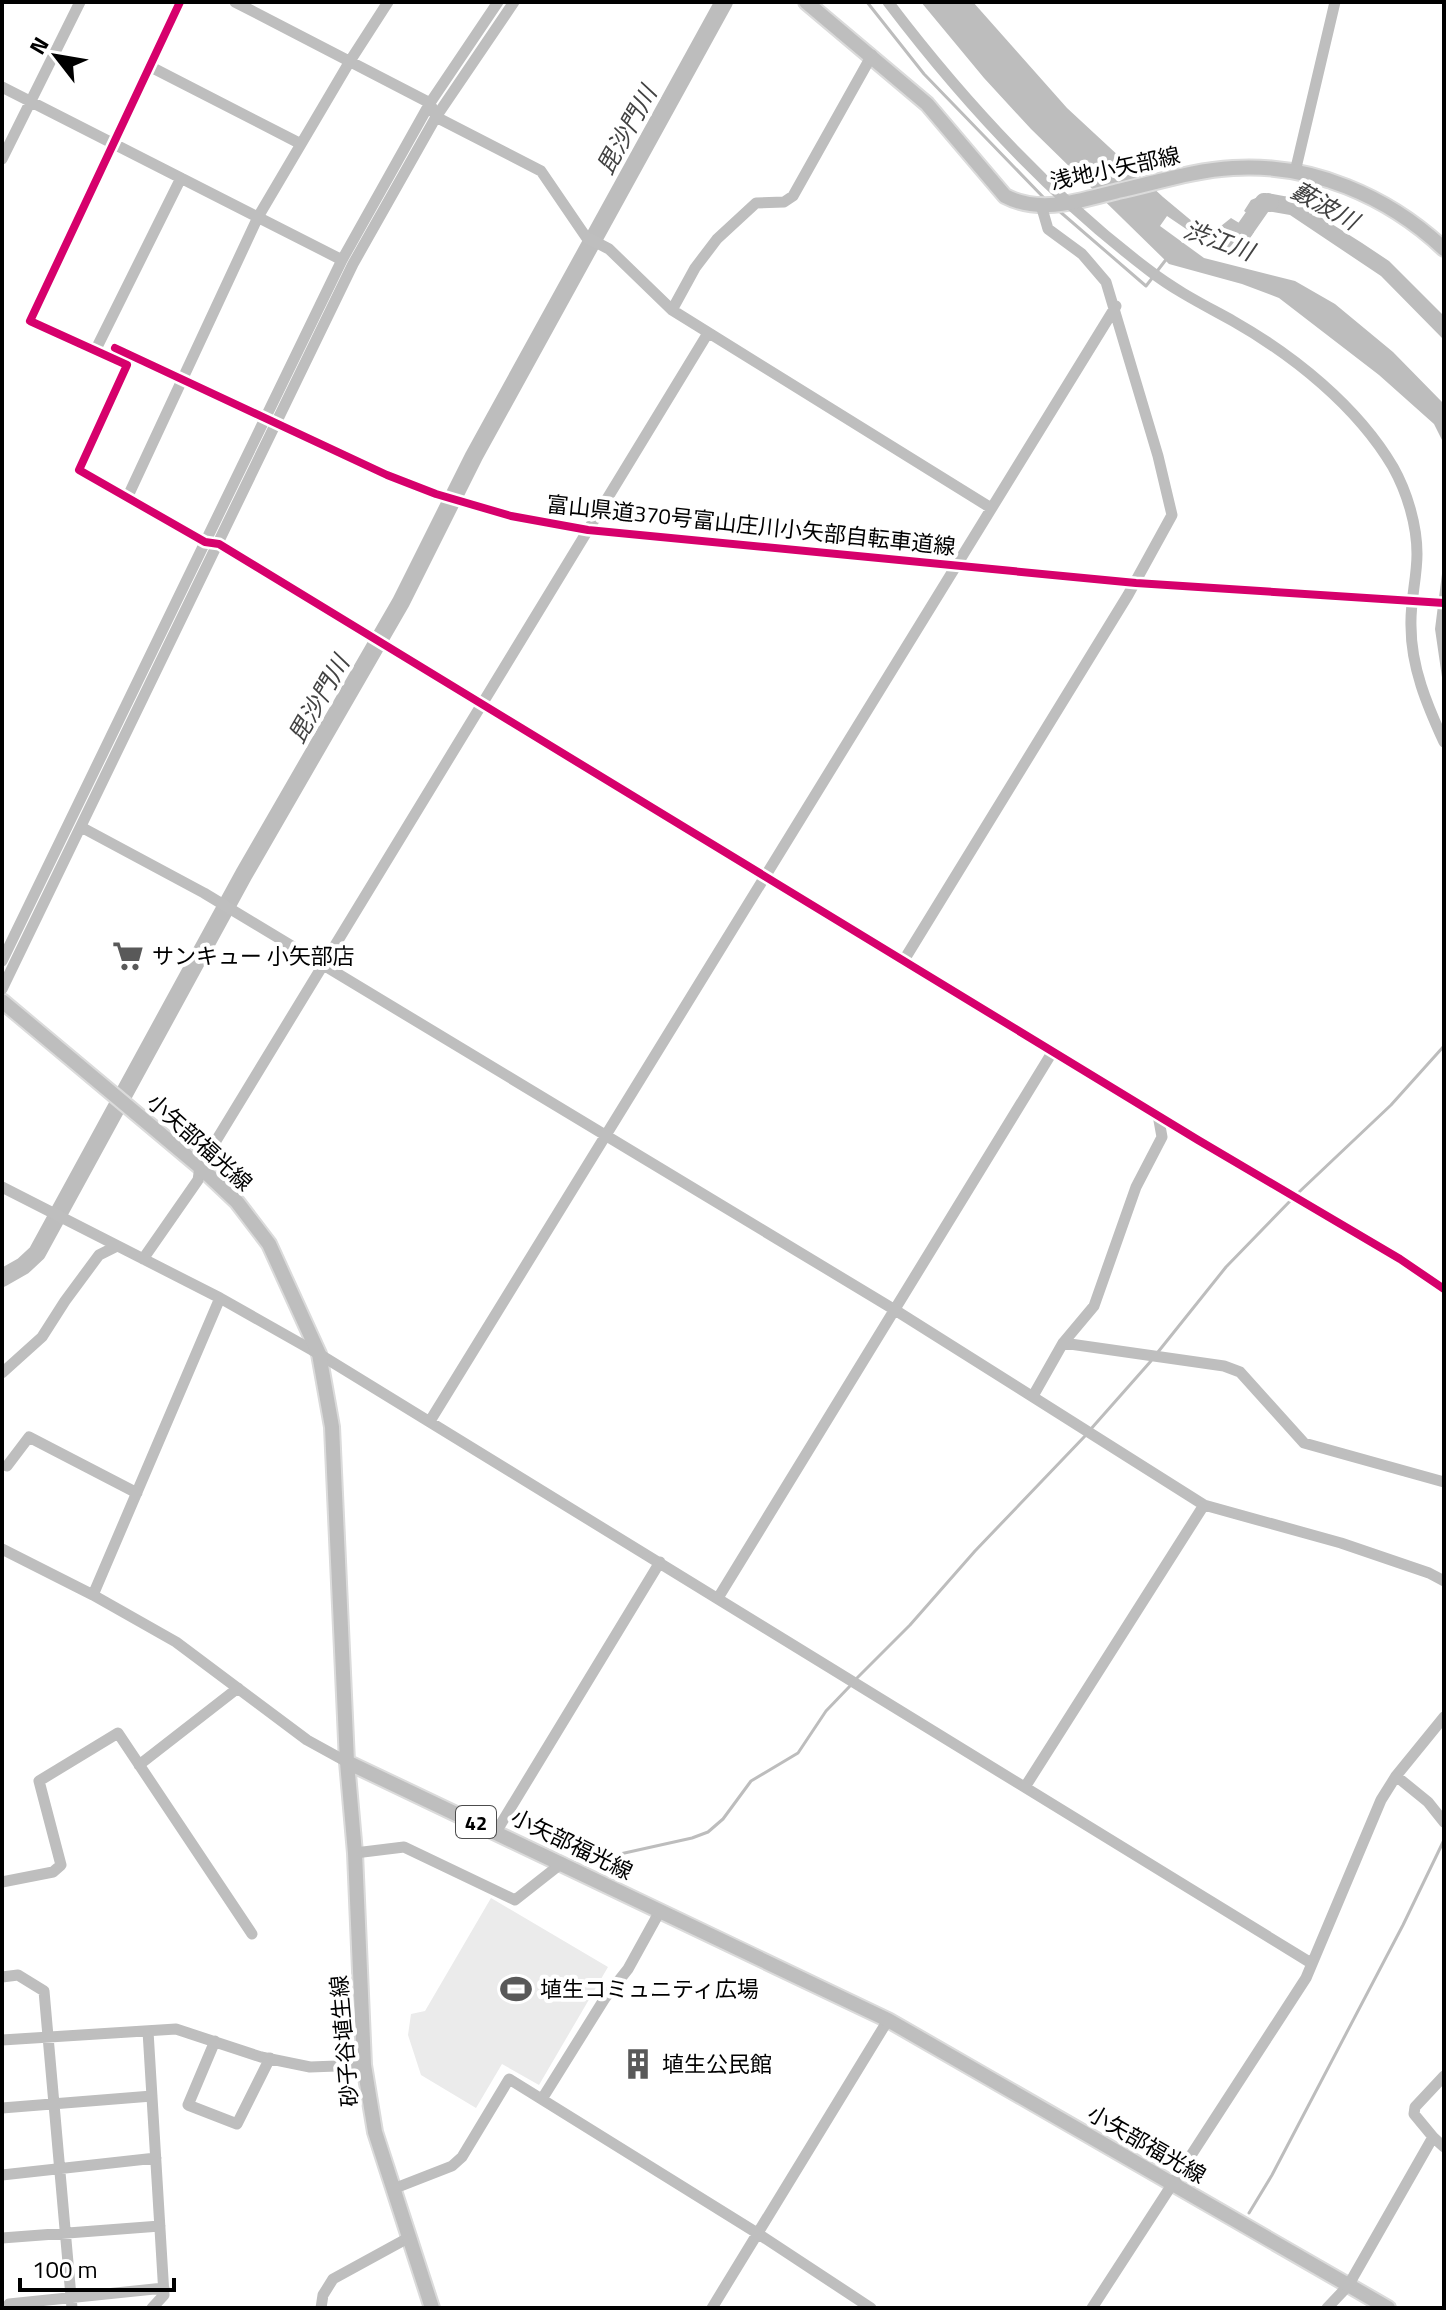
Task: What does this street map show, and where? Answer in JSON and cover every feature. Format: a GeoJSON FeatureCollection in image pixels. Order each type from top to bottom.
{"type":"FeatureCollection","features":[{"type":"Feature","properties":{"kind":"main road","name":"浅地小矢部線"},"geometry":{"type":"LineString","coordinates":[[806,2],[927,104],[1005,196],[1021,204],[1068,204],[1175,178],[1233,168],[1295,172],[1363,192],[1437,235],[1444,249]]}},
{"type":"Feature","properties":{"kind":"main road","name":"小矢部福光線"},"geometry":{"type":"LineString","coordinates":[[2,1001],[200,1167],[237,1202],[269,1244],[319,1354],[332,1427],[347,1762],[888,2020],[1388,2308]]}},
{"type":"Feature","properties":{"kind":"main road","name":"砂子谷埴生線"},"geometry":{"type":"LineString","coordinates":[[347,1762],[355,1853],[364,2065],[375,2132],[432,2308]]}},
{"type":"Feature","properties":{"kind":"street"},"geometry":{"type":"LineString","coordinates":[[2,159],[80,2]]}},
{"type":"Feature","properties":{"kind":"street"},"geometry":{"type":"LineString","coordinates":[[180,2],[30,321],[127,365],[79,470],[205,542],[219,544],[1400,1259],[1444,1289]]}},
{"type":"Feature","properties":{"kind":"street"},"geometry":{"type":"LineString","coordinates":[[235,2],[430,103],[436,117],[541,171],[586,237],[609,249],[672,310],[991,508]]}},
{"type":"Feature","properties":{"kind":"street"},"geometry":{"type":"LineString","coordinates":[[128,496],[258,217],[388,2]]}},
{"type":"Feature","properties":{"kind":"street"},"geometry":{"type":"LineString","coordinates":[[2,961],[342,260],[430,103],[498,2]]}},
{"type":"Feature","properties":{"kind":"street"},"geometry":{"type":"LineString","coordinates":[[2,989],[353,264],[436,117],[514,2]]}},
{"type":"Feature","properties":{"kind":"street"},"geometry":{"type":"LineString","coordinates":[[888,2],[967,97],[1068,204],[1187,298],[1233,321],[1278,349],[1367,430],[1394,468],[1412,515],[1417,553],[1411,626],[1417,673],[1428,708],[1444,742]]}},
{"type":"Feature","properties":{"kind":"street"},"geometry":{"type":"LineString","coordinates":[[1295,172],[1335,2]]}},
{"type":"Feature","properties":{"kind":"street"},"geometry":{"type":"LineString","coordinates":[[672,310],[695,268],[717,239],[756,203],[784,202],[793,196],[872,55]]}},
{"type":"Feature","properties":{"kind":"street"},"geometry":{"type":"LineString","coordinates":[[149,66],[301,144]]}},
{"type":"Feature","properties":{"kind":"street"},"geometry":{"type":"LineString","coordinates":[[2,87],[342,260]]}},
{"type":"Feature","properties":{"kind":"street"},"geometry":{"type":"LineString","coordinates":[[95,351],[181,178]]}},
{"type":"Feature","properties":{"kind":"street"},"geometry":{"type":"LineString","coordinates":[[904,960],[1128,595],[1172,515],[1116,306],[1106,282],[1090,263],[1048,229],[1041,205]]}},
{"type":"Feature","properties":{"kind":"street"},"geometry":{"type":"LineString","coordinates":[[430,1421],[1116,306]]}},
{"type":"Feature","properties":{"kind":"street"},"geometry":{"type":"LineString","coordinates":[[143,1259],[198,1180],[200,1167],[708,333]]}},
{"type":"Feature","properties":{"kind":"street"},"geometry":{"type":"LineString","coordinates":[[81,827],[204,893],[321,967],[895,1310],[1204,1505],[1341,1543],[1444,1581]]}},
{"type":"Feature","properties":{"kind":"street"},"geometry":{"type":"LineString","coordinates":[[718,1598],[1053,1051]]}},
{"type":"Feature","properties":{"kind":"street"},"geometry":{"type":"LineString","coordinates":[[1033,1396],[1063,1343],[1094,1306],[1136,1187],[1162,1137],[1158,1115]]}},
{"type":"Feature","properties":{"kind":"street"},"geometry":{"type":"LineString","coordinates":[[2,1187],[220,1298],[319,1354],[1311,1963]]}},
{"type":"Feature","properties":{"kind":"street"},"geometry":{"type":"LineString","coordinates":[[2,1373],[42,1337],[99,1255],[117,1246]]}},
{"type":"Feature","properties":{"kind":"street"},"geometry":{"type":"LineString","coordinates":[[93,1595],[220,1298]]}},
{"type":"Feature","properties":{"kind":"street"},"geometry":{"type":"LineString","coordinates":[[1063,1343],[1224,1366],[1240,1372],[1304,1443],[1444,1482]]}},
{"type":"Feature","properties":{"kind":"street"},"geometry":{"type":"LineString","coordinates":[[7,1466],[29,1437],[137,1493]]}},
{"type":"Feature","properties":{"kind":"street"},"geometry":{"type":"LineString","coordinates":[[1025,1787],[1204,1505]]}},
{"type":"Feature","properties":{"kind":"street"},"geometry":{"type":"LineString","coordinates":[[2,1549],[176,1642],[307,1740],[347,1762]]}},
{"type":"Feature","properties":{"kind":"street"},"geometry":{"type":"LineString","coordinates":[[496,1832],[660,1562]]}},
{"type":"Feature","properties":{"kind":"street"},"geometry":{"type":"LineString","coordinates":[[139,1765],[238,1688]]}},
{"type":"Feature","properties":{"kind":"street"},"geometry":{"type":"LineString","coordinates":[[1092,2308],[1306,1978],[1381,1800],[1396,1776],[1444,1717]]}},
{"type":"Feature","properties":{"kind":"street"},"geometry":{"type":"LineString","coordinates":[[2,1882],[53,1872],[61,1865],[39,1781],[118,1733],[252,1934]]}},
{"type":"Feature","properties":{"kind":"street"},"geometry":{"type":"LineString","coordinates":[[1396,1776],[1428,1802],[1444,1822]]}},
{"type":"Feature","properties":{"kind":"street"},"geometry":{"type":"LineString","coordinates":[[355,1853],[404,1847],[515,1900],[562,1863]]}},
{"type":"Feature","properties":{"kind":"street"},"geometry":{"type":"LineString","coordinates":[[542,2099],[605,1998],[628,1969],[660,1911]]}},
{"type":"Feature","properties":{"kind":"street"},"geometry":{"type":"LineString","coordinates":[[2,1977],[18,1975],[44,1991],[71,2303]]}},
{"type":"Feature","properties":{"kind":"street"},"geometry":{"type":"LineString","coordinates":[[712,2308],[888,2020]]}},
{"type":"Feature","properties":{"kind":"street"},"geometry":{"type":"LineString","coordinates":[[2,2040],[176,2029],[310,2067],[364,2065]]}},
{"type":"Feature","properties":{"kind":"street"},"geometry":{"type":"LineString","coordinates":[[148,2031],[164,2288],[164,2295],[152,2308]]}},
{"type":"Feature","properties":{"kind":"street"},"geometry":{"type":"LineString","coordinates":[[215,2041],[188,2105],[237,2124],[270,2058]]}},
{"type":"Feature","properties":{"kind":"street"},"geometry":{"type":"LineString","coordinates":[[1444,2076],[1415,2107],[1414,2114],[1444,2147]]}},
{"type":"Feature","properties":{"kind":"street"},"geometry":{"type":"LineString","coordinates":[[393,2189],[452,2166],[462,2157],[509,2079],[757,2233],[871,2308]]}},
{"type":"Feature","properties":{"kind":"street"},"geometry":{"type":"LineString","coordinates":[[2,2108],[152,2096]]}},
{"type":"Feature","properties":{"kind":"street"},"geometry":{"type":"LineString","coordinates":[[1327,2308],[1348,2286],[1433,2137]]}},
{"type":"Feature","properties":{"kind":"street"},"geometry":{"type":"LineString","coordinates":[[2,2175],[156,2158]]}},
{"type":"Feature","properties":{"kind":"street"},"geometry":{"type":"LineString","coordinates":[[2,2238],[160,2226]]}},
{"type":"Feature","properties":{"kind":"street"},"geometry":{"type":"LineString","coordinates":[[321,2308],[323,2295],[333,2279],[408,2238]]}},
{"type":"Feature","properties":{"kind":"street"},"geometry":{"type":"LineString","coordinates":[[8,2302],[71,2303],[164,2288]]}},
{"type":"Feature","properties":{"kind":"shaded area","name":"埴生コミュニティ広場"},"geometry":{"type":"Polygon","coordinates":[[[491,1898],[608,1967],[539,2085],[502,2064],[476,2108],[421,2075],[408,2035],[411,2014],[425,2011],[491,1898]]]}},
{"type":"Feature","properties":{"kind":"water","name":"渋江川"},"geometry":{"type":"Polygon","coordinates":[[[921,2],[973,2],[1067,108],[1199,227],[1226,243],[1232,233],[1221,226],[1231,218],[1254,232],[1237,257],[1220,252],[1167,216],[1160,226],[1204,258],[1295,281],[1335,304],[1393,352],[1444,404],[1444,444],[1434,424],[1379,375],[1279,298],[1242,284],[1169,264],[1031,129],[921,2]]]}},
{"type":"Feature","properties":{"kind":"water"},"geometry":{"type":"Polygon","coordinates":[[[1268,193],[1289,197],[1389,261],[1444,316],[1444,340],[1381,276],[1290,215],[1267,211],[1258,221],[1244,211],[1251,200],[1268,193]]]}},
{"type":"Feature","properties":{"kind":"water"},"geometry":{"type":"Polygon","coordinates":[[[1444,539],[1444,691],[1435,629],[1444,539]]]}},
{"type":"Feature","properties":{"kind":"waterway","name":"毘沙門川"},"geometry":{"type":"LineString","coordinates":[[2,1278],[23,1266],[37,1253],[244,874],[401,602],[474,456],[724,2]]}},
{"type":"Feature","properties":{"kind":"waterway"},"geometry":{"type":"LineString","coordinates":[[867,2],[924,74],[1046,200]]}},
{"type":"Feature","properties":{"kind":"waterway","name":"藪波川"},"geometry":{"type":"LineString","coordinates":[[1234,245],[1264,202],[1270,203]]}},
{"type":"Feature","properties":{"kind":"waterway"},"geometry":{"type":"LineString","coordinates":[[1058,210],[1146,286],[1153,277]]}},
{"type":"Feature","properties":{"kind":"waterway"},"geometry":{"type":"LineString","coordinates":[[1158,270],[1168,257]]}},
{"type":"Feature","properties":{"kind":"waterway"},"geometry":{"type":"LineString","coordinates":[[1298,1193],[1391,1105],[1444,1046]]}},
{"type":"Feature","properties":{"kind":"waterway"},"geometry":{"type":"LineString","coordinates":[[1158,1352],[1226,1267],[1293,1198]]}},
{"type":"Feature","properties":{"kind":"waterway"},"geometry":{"type":"LineString","coordinates":[[1090,1430],[1151,1361]]}},
{"type":"Feature","properties":{"kind":"waterway"},"geometry":{"type":"LineString","coordinates":[[855,1680],[1085,1436]]}},
{"type":"Feature","properties":{"kind":"waterway"},"geometry":{"type":"LineString","coordinates":[[602,1858],[708,1832],[723,1819],[751,1781],[798,1753],[826,1711],[850,1686]]}},
{"type":"Feature","properties":{"kind":"waterway"},"geometry":{"type":"LineString","coordinates":[[1249,2213],[1403,1925],[1444,1840]]}},
{"type":"Feature","properties":{"kind":"cycle path"},"geometry":{"type":"LineString","coordinates":[[180,2],[30,321],[127,365],[79,470],[205,542],[219,544],[1198,1140],[1400,1259],[1444,1289]]}},
{"type":"Feature","properties":{"kind":"cycle path","name":"富山県道370号富山庄川小矢部自転車道線"},"geometry":{"type":"LineString","coordinates":[[115,348],[387,475],[436,494],[511,516],[588,530],[1136,583],[1444,603]]}},
{"type":"Feature","properties":{"kind":"place","name":"サンキュー 小矢部店"},"geometry":{"type":"Point","coordinates":[128,956]}},
{"type":"Feature","properties":{"kind":"place","name":"埴生コミュニティ広場"},"geometry":{"type":"Point","coordinates":[516,1989]}},
{"type":"Feature","properties":{"kind":"place","name":"埴生公民館"},"geometry":{"type":"Point","coordinates":[638,2064]}}]}
